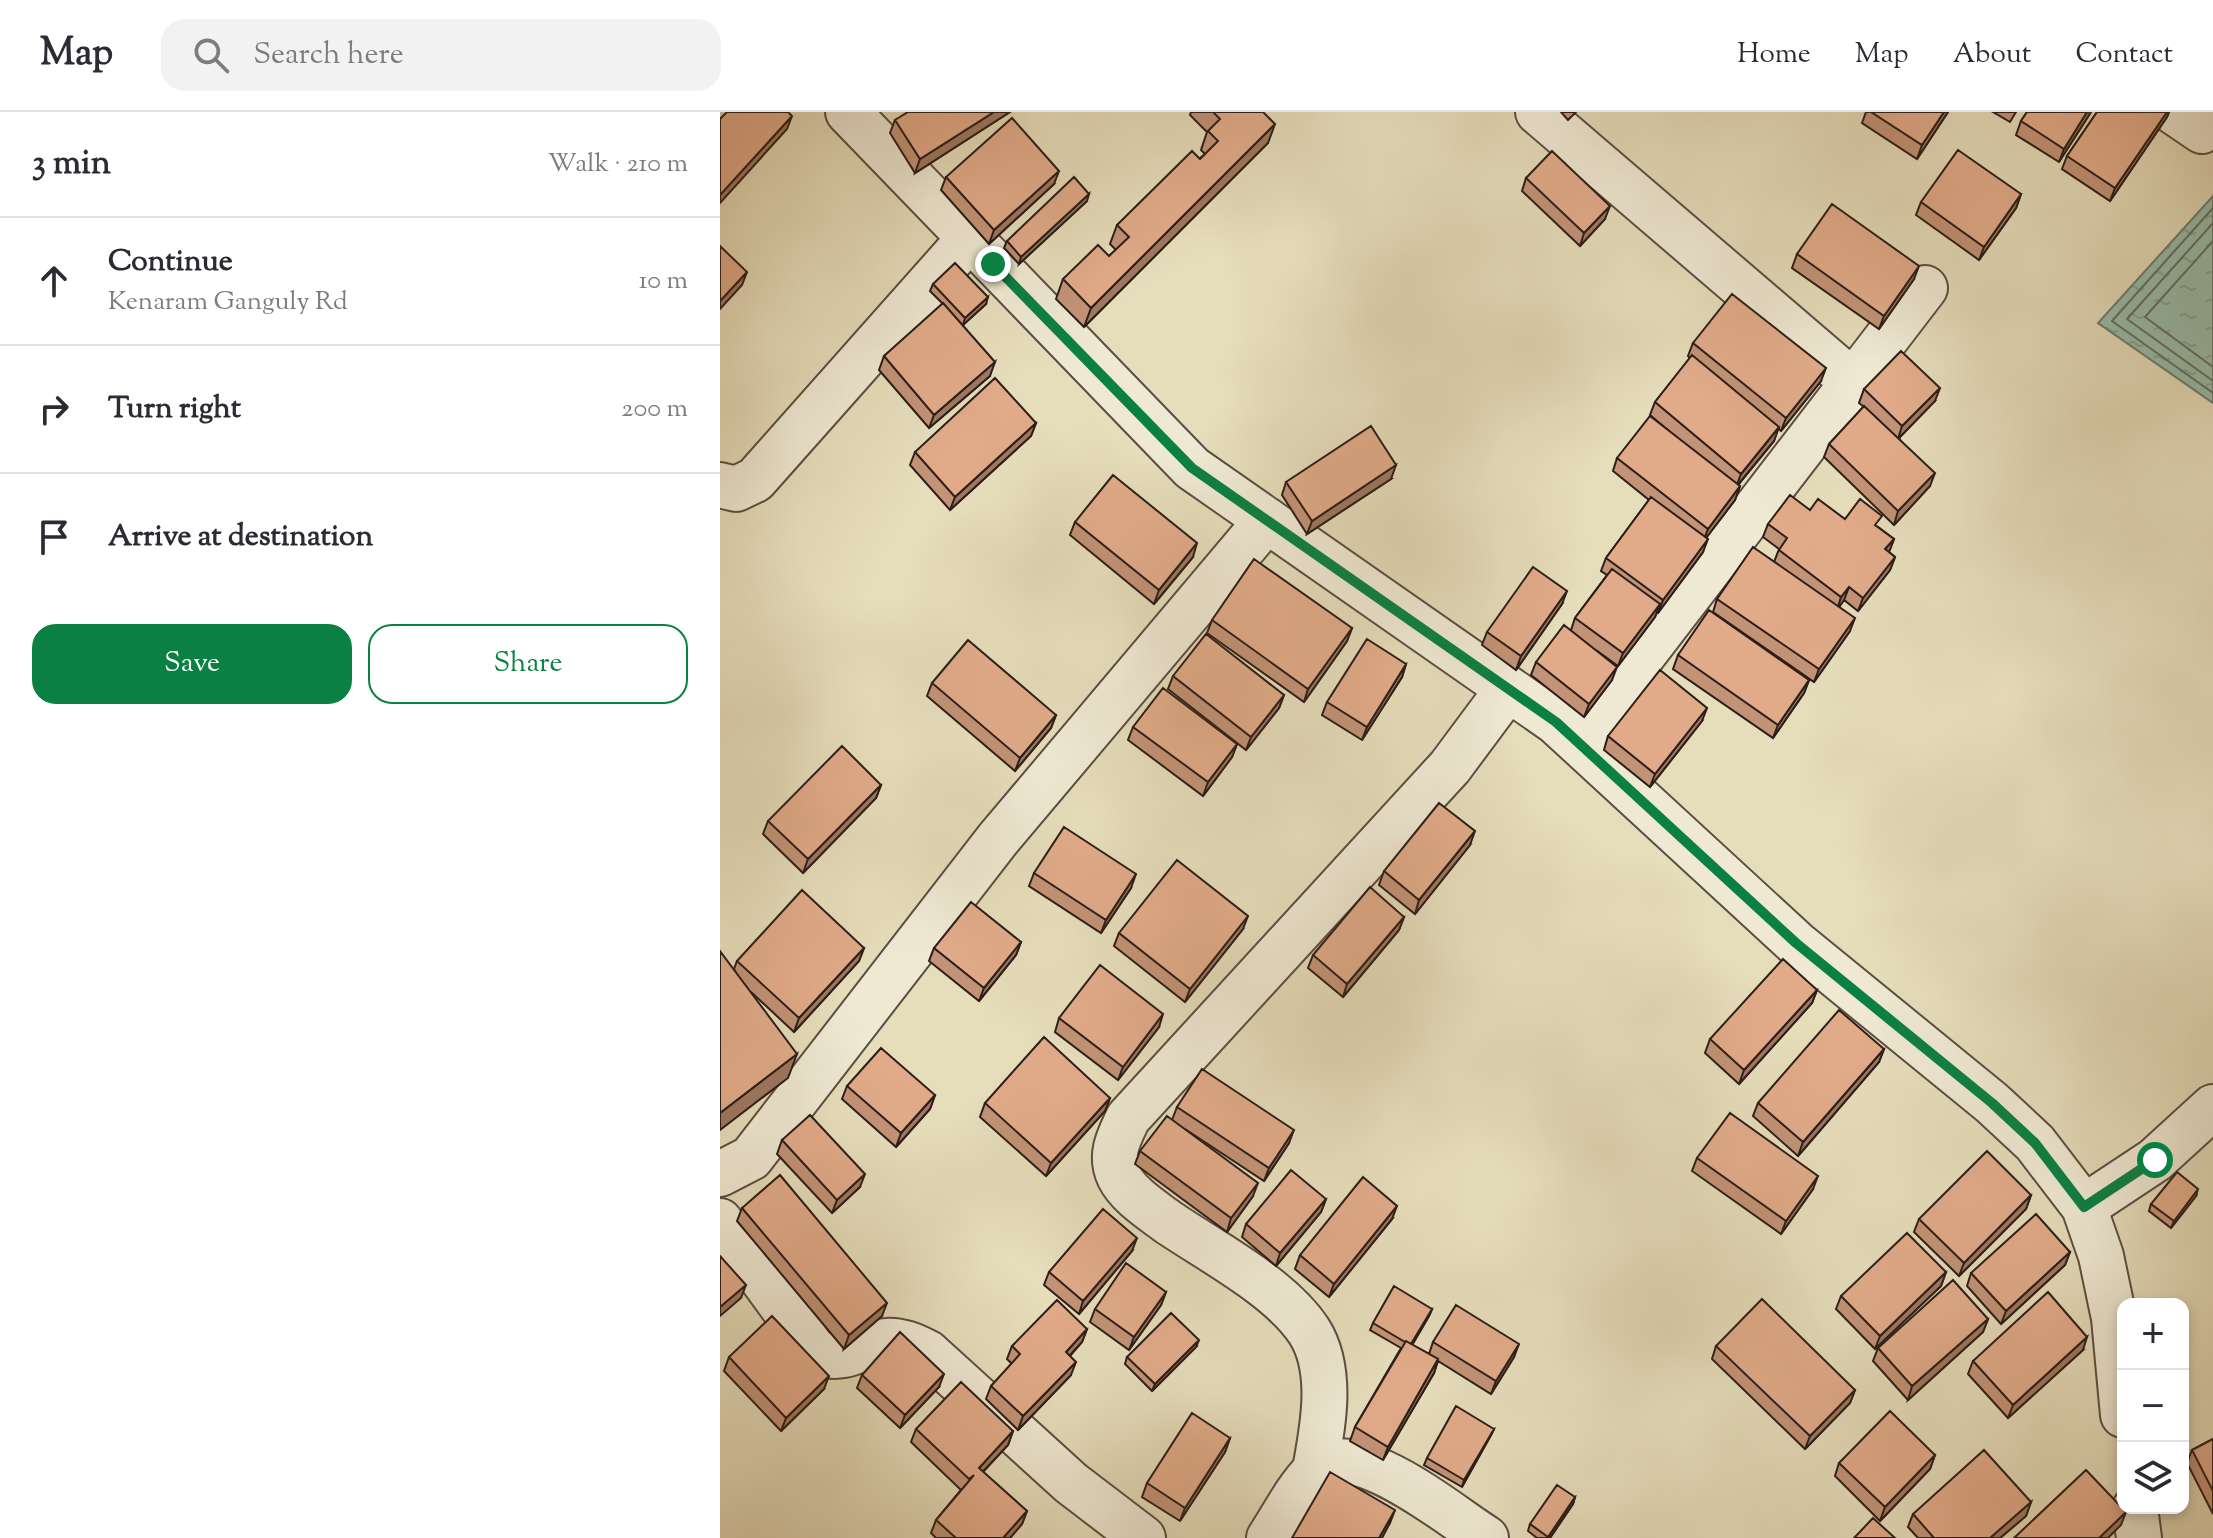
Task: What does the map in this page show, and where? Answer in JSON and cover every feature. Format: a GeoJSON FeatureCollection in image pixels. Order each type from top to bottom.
{"type":"FeatureCollection","features":[{"type":"Feature","properties":{"kind":"street"},"geometry":{"type":"LineString","coordinates":[[848,112],[1192,468],[1508,689],[1577,741],[1796,943],[1992,1103],[2035,1143],[2084,1207],[2101,1256],[2114,1318],[2119,1370]]}},
{"type":"Feature","properties":{"kind":"street"},"geometry":{"type":"LineString","coordinates":[[1538,112],[1853,382]]}},
{"type":"Feature","properties":{"kind":"street"},"geometry":{"type":"LineString","coordinates":[[2174,112],[2202,131],[2213,116]]}},
{"type":"Feature","properties":{"kind":"street"},"geometry":{"type":"LineString","coordinates":[[720,485],[736,489],[755,480],[969,239]]}},
{"type":"Feature","properties":{"kind":"street"},"geometry":{"type":"LineString","coordinates":[[1577,741],[1925,288]]}},
{"type":"Feature","properties":{"kind":"street"},"geometry":{"type":"LineString","coordinates":[[720,1174],[751,1158],[998,839],[1267,520]]}},
{"type":"Feature","properties":{"kind":"street"},"geometry":{"type":"LineString","coordinates":[[1269,1538],[1315,1470],[1323,1425],[1322,1372],[1310,1333],[1289,1307],[1144,1205],[1119,1176],[1114,1148],[1128,1118],[1450,767],[1508,689]]}},
{"type":"Feature","properties":{"kind":"street"},"geometry":{"type":"LineString","coordinates":[[2084,1207],[2155,1160],[2213,1107]]}},
{"type":"Feature","properties":{"kind":"street"},"geometry":{"type":"LineString","coordinates":[[720,1221],[816,1353],[830,1357],[847,1355],[889,1338],[909,1342],[928,1353],[1071,1483],[1143,1538]]}},
{"type":"Feature","properties":{"kind":"street"},"geometry":{"type":"LineString","coordinates":[[1315,1470],[1338,1460],[1375,1469],[1486,1538]]}},
{"type":"Feature","properties":{"kind":"street"},"geometry":{"type":"LineString","coordinates":[[2136,1514],[2139,1538]]}},
{"type":"Feature","properties":{"kind":"water"},"geometry":{"type":"Polygon","coordinates":[[[2213,196],[2213,403],[2098,323],[2213,196]]]}},
{"type":"Feature","properties":{"kind":"building"},"geometry":{"type":"Polygon","coordinates":[[[727,112],[788,112],[792,116],[720,195],[720,119],[727,112]]]}},
{"type":"Feature","properties":{"kind":"building"},"geometry":{"type":"Polygon","coordinates":[[[908,112],[994,112],[920,159],[895,120],[908,112]]]}},
{"type":"Feature","properties":{"kind":"building"},"geometry":{"type":"Polygon","coordinates":[[[1213,112],[1263,112],[1275,124],[1091,308],[1063,279],[1098,245],[1109,256],[1129,237],[1117,225],[1192,151],[1200,159],[1218,141],[1208,131],[1220,119],[1213,112]]]}},
{"type":"Feature","properties":{"kind":"building"},"geometry":{"type":"Polygon","coordinates":[[[1871,112],[1944,112],[1922,145],[1871,112]]]}},
{"type":"Feature","properties":{"kind":"building"},"geometry":{"type":"Polygon","coordinates":[[[2027,112],[2087,112],[2064,149],[2021,121],[2027,112]]]}},
{"type":"Feature","properties":{"kind":"building"},"geometry":{"type":"Polygon","coordinates":[[[2097,112],[2167,112],[2115,188],[2067,156],[2097,112]]]}},
{"type":"Feature","properties":{"kind":"building"},"geometry":{"type":"Polygon","coordinates":[[[1012,118],[1059,171],[994,230],[946,177],[1012,118]]]}},
{"type":"Feature","properties":{"kind":"building"},"geometry":{"type":"Polygon","coordinates":[[[1958,150],[2021,194],[1984,247],[1921,202],[1958,150]]]}},
{"type":"Feature","properties":{"kind":"building"},"geometry":{"type":"Polygon","coordinates":[[[1552,151],[1610,206],[1584,233],[1526,178],[1552,151]]]}},
{"type":"Feature","properties":{"kind":"building"},"geometry":{"type":"Polygon","coordinates":[[[1074,177],[1089,194],[1021,257],[1007,241],[1074,177]]]}},
{"type":"Feature","properties":{"kind":"building"},"geometry":{"type":"Polygon","coordinates":[[[1832,204],[1919,266],[1884,316],[1797,254],[1832,204]]]}},
{"type":"Feature","properties":{"kind":"building"},"geometry":{"type":"Polygon","coordinates":[[[720,246],[747,272],[720,301],[720,246]]]}},
{"type":"Feature","properties":{"kind":"building"},"geometry":{"type":"Polygon","coordinates":[[[955,263],[988,297],[965,318],[933,284],[955,263]]]}},
{"type":"Feature","properties":{"kind":"building"},"geometry":{"type":"Polygon","coordinates":[[[1732,294],[1826,368],[1786,418],[1693,343],[1732,294]]]}},
{"type":"Feature","properties":{"kind":"building"},"geometry":{"type":"Polygon","coordinates":[[[943,303],[995,362],[934,415],[884,356],[943,303]]]}},
{"type":"Feature","properties":{"kind":"building"},"geometry":{"type":"Polygon","coordinates":[[[1901,351],[1940,388],[1902,426],[1864,389],[1901,351]]]}},
{"type":"Feature","properties":{"kind":"building"},"geometry":{"type":"Polygon","coordinates":[[[1692,355],[1779,427],[1741,474],[1655,402],[1692,355]]]}},
{"type":"Feature","properties":{"kind":"building"},"geometry":{"type":"Polygon","coordinates":[[[995,378],[1036,423],[955,497],[915,452],[995,378]]]}},
{"type":"Feature","properties":{"kind":"building"},"geometry":{"type":"Polygon","coordinates":[[[1864,406],[1935,473],[1898,511],[1829,444],[1864,406]]]}},
{"type":"Feature","properties":{"kind":"building"},"geometry":{"type":"Polygon","coordinates":[[[1650,416],[1740,486],[1708,529],[1617,458],[1650,416]]]}},
{"type":"Feature","properties":{"kind":"building"},"geometry":{"type":"Polygon","coordinates":[[[1371,426],[1396,465],[1312,521],[1286,482],[1371,426]]]}},
{"type":"Feature","properties":{"kind":"building"},"geometry":{"type":"Polygon","coordinates":[[[1113,475],[1197,543],[1159,590],[1075,522],[1113,475]]]}},
{"type":"Feature","properties":{"kind":"building"},"geometry":{"type":"Polygon","coordinates":[[[1790,495],[1810,510],[1818,499],[1845,519],[1860,499],[1882,516],[1875,525],[1894,539],[1885,549],[1895,557],[1863,598],[1849,587],[1841,597],[1779,550],[1787,538],[1768,524],[1790,495]]]}},
{"type":"Feature","properties":{"kind":"building"},"geometry":{"type":"Polygon","coordinates":[[[1651,497],[1708,539],[1663,600],[1606,558],[1651,497]]]}},
{"type":"Feature","properties":{"kind":"building"},"geometry":{"type":"Polygon","coordinates":[[[1753,547],[1855,618],[1819,669],[1717,599],[1753,547]]]}},
{"type":"Feature","properties":{"kind":"building"},"geometry":{"type":"Polygon","coordinates":[[[1254,559],[1352,628],[1308,689],[1212,620],[1254,559]]]}},
{"type":"Feature","properties":{"kind":"building"},"geometry":{"type":"Polygon","coordinates":[[[1533,567],[1567,591],[1521,656],[1487,632],[1533,567]]]}},
{"type":"Feature","properties":{"kind":"building"},"geometry":{"type":"Polygon","coordinates":[[[1612,569],[1660,604],[1623,653],[1575,618],[1612,569]]]}},
{"type":"Feature","properties":{"kind":"building"},"geometry":{"type":"Polygon","coordinates":[[[1709,610],[1809,680],[1778,725],[1678,655],[1709,610]]]}},
{"type":"Feature","properties":{"kind":"building"},"geometry":{"type":"Polygon","coordinates":[[[1564,625],[1617,667],[1589,704],[1536,662],[1564,625]]]}},
{"type":"Feature","properties":{"kind":"building"},"geometry":{"type":"Polygon","coordinates":[[[1206,634],[1284,695],[1251,737],[1173,676],[1206,634]]]}},
{"type":"Feature","properties":{"kind":"building"},"geometry":{"type":"Polygon","coordinates":[[[1367,639],[1406,664],[1367,727],[1327,702],[1367,639]]]}},
{"type":"Feature","properties":{"kind":"building"},"geometry":{"type":"Polygon","coordinates":[[[968,640],[1056,715],[1020,758],[932,683],[968,640]]]}},
{"type":"Feature","properties":{"kind":"building"},"geometry":{"type":"Polygon","coordinates":[[[1660,670],[1707,708],[1655,774],[1608,736],[1660,670]]]}},
{"type":"Feature","properties":{"kind":"building"},"geometry":{"type":"Polygon","coordinates":[[[1163,688],[1237,744],[1208,782],[1133,727],[1163,688]]]}},
{"type":"Feature","properties":{"kind":"building"},"geometry":{"type":"Polygon","coordinates":[[[842,746],[881,785],[808,859],[768,821],[842,746]]]}},
{"type":"Feature","properties":{"kind":"building"},"geometry":{"type":"Polygon","coordinates":[[[1439,803],[1475,831],[1419,900],[1384,871],[1439,803]]]}},
{"type":"Feature","properties":{"kind":"building"},"geometry":{"type":"Polygon","coordinates":[[[1064,827],[1136,874],[1106,920],[1034,873],[1064,827]]]}},
{"type":"Feature","properties":{"kind":"building"},"geometry":{"type":"Polygon","coordinates":[[[1177,860],[1248,916],[1190,989],[1119,933],[1177,860]]]}},
{"type":"Feature","properties":{"kind":"building"},"geometry":{"type":"Polygon","coordinates":[[[1370,887],[1404,917],[1347,984],[1313,955],[1370,887]]]}},
{"type":"Feature","properties":{"kind":"building"},"geometry":{"type":"Polygon","coordinates":[[[802,890],[864,948],[799,1018],[737,961],[802,890]]]}},
{"type":"Feature","properties":{"kind":"building"},"geometry":{"type":"Polygon","coordinates":[[[971,902],[1021,942],[984,988],[934,948],[971,902]]]}},
{"type":"Feature","properties":{"kind":"building"},"geometry":{"type":"Polygon","coordinates":[[[720,951],[797,1054],[720,1113],[720,951]]]}},
{"type":"Feature","properties":{"kind":"building"},"geometry":{"type":"Polygon","coordinates":[[[1783,959],[1817,990],[1744,1070],[1710,1039],[1783,959]]]}},
{"type":"Feature","properties":{"kind":"building"},"geometry":{"type":"Polygon","coordinates":[[[1100,965],[1163,1014],[1123,1067],[1059,1018],[1100,965]]]}},
{"type":"Feature","properties":{"kind":"building"},"geometry":{"type":"Polygon","coordinates":[[[1839,1010],[1884,1049],[1803,1142],[1758,1103],[1839,1010]]]}},
{"type":"Feature","properties":{"kind":"building"},"geometry":{"type":"Polygon","coordinates":[[[1044,1037],[1110,1098],[1051,1163],[985,1103],[1044,1037]]]}},
{"type":"Feature","properties":{"kind":"building"},"geometry":{"type":"Polygon","coordinates":[[[881,1048],[935,1095],[901,1133],[847,1086],[881,1048]]]}},
{"type":"Feature","properties":{"kind":"building"},"geometry":{"type":"Polygon","coordinates":[[[1202,1069],[1294,1130],[1269,1168],[1177,1107],[1202,1069]]]}},
{"type":"Feature","properties":{"kind":"building"},"geometry":{"type":"Polygon","coordinates":[[[1730,1113],[1818,1176],[1786,1221],[1697,1158],[1730,1113]]]}},
{"type":"Feature","properties":{"kind":"building"},"geometry":{"type":"Polygon","coordinates":[[[810,1115],[865,1174],[837,1200],[782,1140],[810,1115]]]}},
{"type":"Feature","properties":{"kind":"building"},"geometry":{"type":"Polygon","coordinates":[[[1167,1116],[1258,1183],[1231,1218],[1140,1151],[1167,1116]]]}},
{"type":"Feature","properties":{"kind":"building"},"geometry":{"type":"Polygon","coordinates":[[[1987,1151],[2031,1195],[1964,1263],[1919,1219],[1987,1151]]]}},
{"type":"Feature","properties":{"kind":"building"},"geometry":{"type":"Polygon","coordinates":[[[1291,1170],[1326,1199],[1280,1253],[1246,1224],[1291,1170]]]}},
{"type":"Feature","properties":{"kind":"building"},"geometry":{"type":"Polygon","coordinates":[[[2177,1172],[2198,1189],[2174,1221],[2151,1204],[2177,1172]]]}},
{"type":"Feature","properties":{"kind":"building"},"geometry":{"type":"Polygon","coordinates":[[[780,1175],[887,1303],[849,1335],[742,1208],[780,1175]]]}},
{"type":"Feature","properties":{"kind":"building"},"geometry":{"type":"Polygon","coordinates":[[[1363,1177],[1397,1206],[1334,1284],[1300,1255],[1363,1177]]]}},
{"type":"Feature","properties":{"kind":"building"},"geometry":{"type":"Polygon","coordinates":[[[1103,1209],[1137,1238],[1083,1301],[1049,1272],[1103,1209]]]}},
{"type":"Feature","properties":{"kind":"building"},"geometry":{"type":"Polygon","coordinates":[[[2036,1214],[2070,1252],[2006,1311],[1971,1273],[2036,1214]]]}},
{"type":"Feature","properties":{"kind":"building"},"geometry":{"type":"Polygon","coordinates":[[[1907,1233],[1946,1272],[1880,1336],[1841,1296],[1907,1233]]]}},
{"type":"Feature","properties":{"kind":"building"},"geometry":{"type":"Polygon","coordinates":[[[720,1256],[746,1285],[720,1307],[720,1256]]]}},
{"type":"Feature","properties":{"kind":"building"},"geometry":{"type":"Polygon","coordinates":[[[1126,1263],[1166,1292],[1134,1337],[1095,1309],[1126,1263]]]}},
{"type":"Feature","properties":{"kind":"building"},"geometry":{"type":"Polygon","coordinates":[[[1953,1280],[1988,1319],[1912,1386],[1878,1348],[1953,1280]]]}},
{"type":"Feature","properties":{"kind":"building"},"geometry":{"type":"Polygon","coordinates":[[[1394,1286],[1432,1309],[1411,1344],[1373,1323],[1394,1286]]]}},
{"type":"Feature","properties":{"kind":"building"},"geometry":{"type":"Polygon","coordinates":[[[2048,1292],[2087,1337],[2013,1405],[1973,1361],[2048,1292]]]}},
{"type":"Feature","properties":{"kind":"building"},"geometry":{"type":"Polygon","coordinates":[[[1762,1299],[1855,1390],[1810,1436],[1716,1346],[1762,1299]]]}},
{"type":"Feature","properties":{"kind":"building"},"geometry":{"type":"Polygon","coordinates":[[[1057,1300],[1087,1329],[1066,1352],[1076,1362],[1023,1416],[991,1386],[1020,1354],[1012,1346],[1057,1300]]]}},
{"type":"Feature","properties":{"kind":"building"},"geometry":{"type":"Polygon","coordinates":[[[1456,1305],[1519,1344],[1496,1381],[1433,1342],[1456,1305]]]}},
{"type":"Feature","properties":{"kind":"building"},"geometry":{"type":"Polygon","coordinates":[[[1171,1313],[1199,1340],[1155,1384],[1127,1357],[1171,1313]]]}},
{"type":"Feature","properties":{"kind":"building"},"geometry":{"type":"Polygon","coordinates":[[[772,1316],[829,1376],[786,1418],[729,1357],[772,1316]]]}},
{"type":"Feature","properties":{"kind":"building"},"geometry":{"type":"Polygon","coordinates":[[[900,1332],[944,1374],[905,1415],[862,1375],[900,1332]]]}},
{"type":"Feature","properties":{"kind":"building"},"geometry":{"type":"Polygon","coordinates":[[[1406,1341],[1438,1359],[1388,1447],[1355,1427],[1406,1341]]]}},
{"type":"Feature","properties":{"kind":"building"},"geometry":{"type":"Polygon","coordinates":[[[961,1382],[1013,1431],[979,1468],[1027,1511],[1003,1538],[956,1538],[936,1520],[974,1475],[969,1479],[916,1429],[961,1382]]]}},
{"type":"Feature","properties":{"kind":"building"},"geometry":{"type":"Polygon","coordinates":[[[1456,1406],[1494,1429],[1464,1480],[1427,1458],[1456,1406]]]}},
{"type":"Feature","properties":{"kind":"building"},"geometry":{"type":"Polygon","coordinates":[[[1890,1411],[1935,1455],[1885,1507],[1839,1463],[1890,1411]]]}},
{"type":"Feature","properties":{"kind":"building"},"geometry":{"type":"Polygon","coordinates":[[[1192,1413],[1230,1438],[1185,1508],[1147,1483],[1192,1413]]]}},
{"type":"Feature","properties":{"kind":"building"},"geometry":{"type":"Polygon","coordinates":[[[2213,1439],[2213,1491],[2192,1450],[2213,1439]]]}},
{"type":"Feature","properties":{"kind":"building"},"geometry":{"type":"Polygon","coordinates":[[[1984,1450],[2031,1502],[1990,1538],[1934,1538],[1913,1514],[1984,1450]]]}},
{"type":"Feature","properties":{"kind":"building"},"geometry":{"type":"Polygon","coordinates":[[[2086,1470],[2117,1503],[2117,1514],[2124,1514],[2099,1538],[2014,1538],[2086,1470]]]}},
{"type":"Feature","properties":{"kind":"building"},"geometry":{"type":"Polygon","coordinates":[[[1330,1472],[1395,1510],[1379,1538],[1292,1538],[1330,1472]]]}},
{"type":"Feature","properties":{"kind":"building"},"geometry":{"type":"Polygon","coordinates":[[[1557,1485],[1575,1497],[1548,1537],[1530,1524],[1557,1485]]]}},
{"type":"Feature","properties":{"kind":"building"},"geometry":{"type":"Polygon","coordinates":[[[1873,1518],[1895,1538],[1854,1538],[1873,1518]]]}},
{"type":"Feature","properties":{"kind":"route"},"geometry":{"type":"LineString","coordinates":[[993,264],[1192,468],[1556,722],[1796,943],[1992,1103],[2035,1143],[2084,1207],[2155,1160]]}}]}
